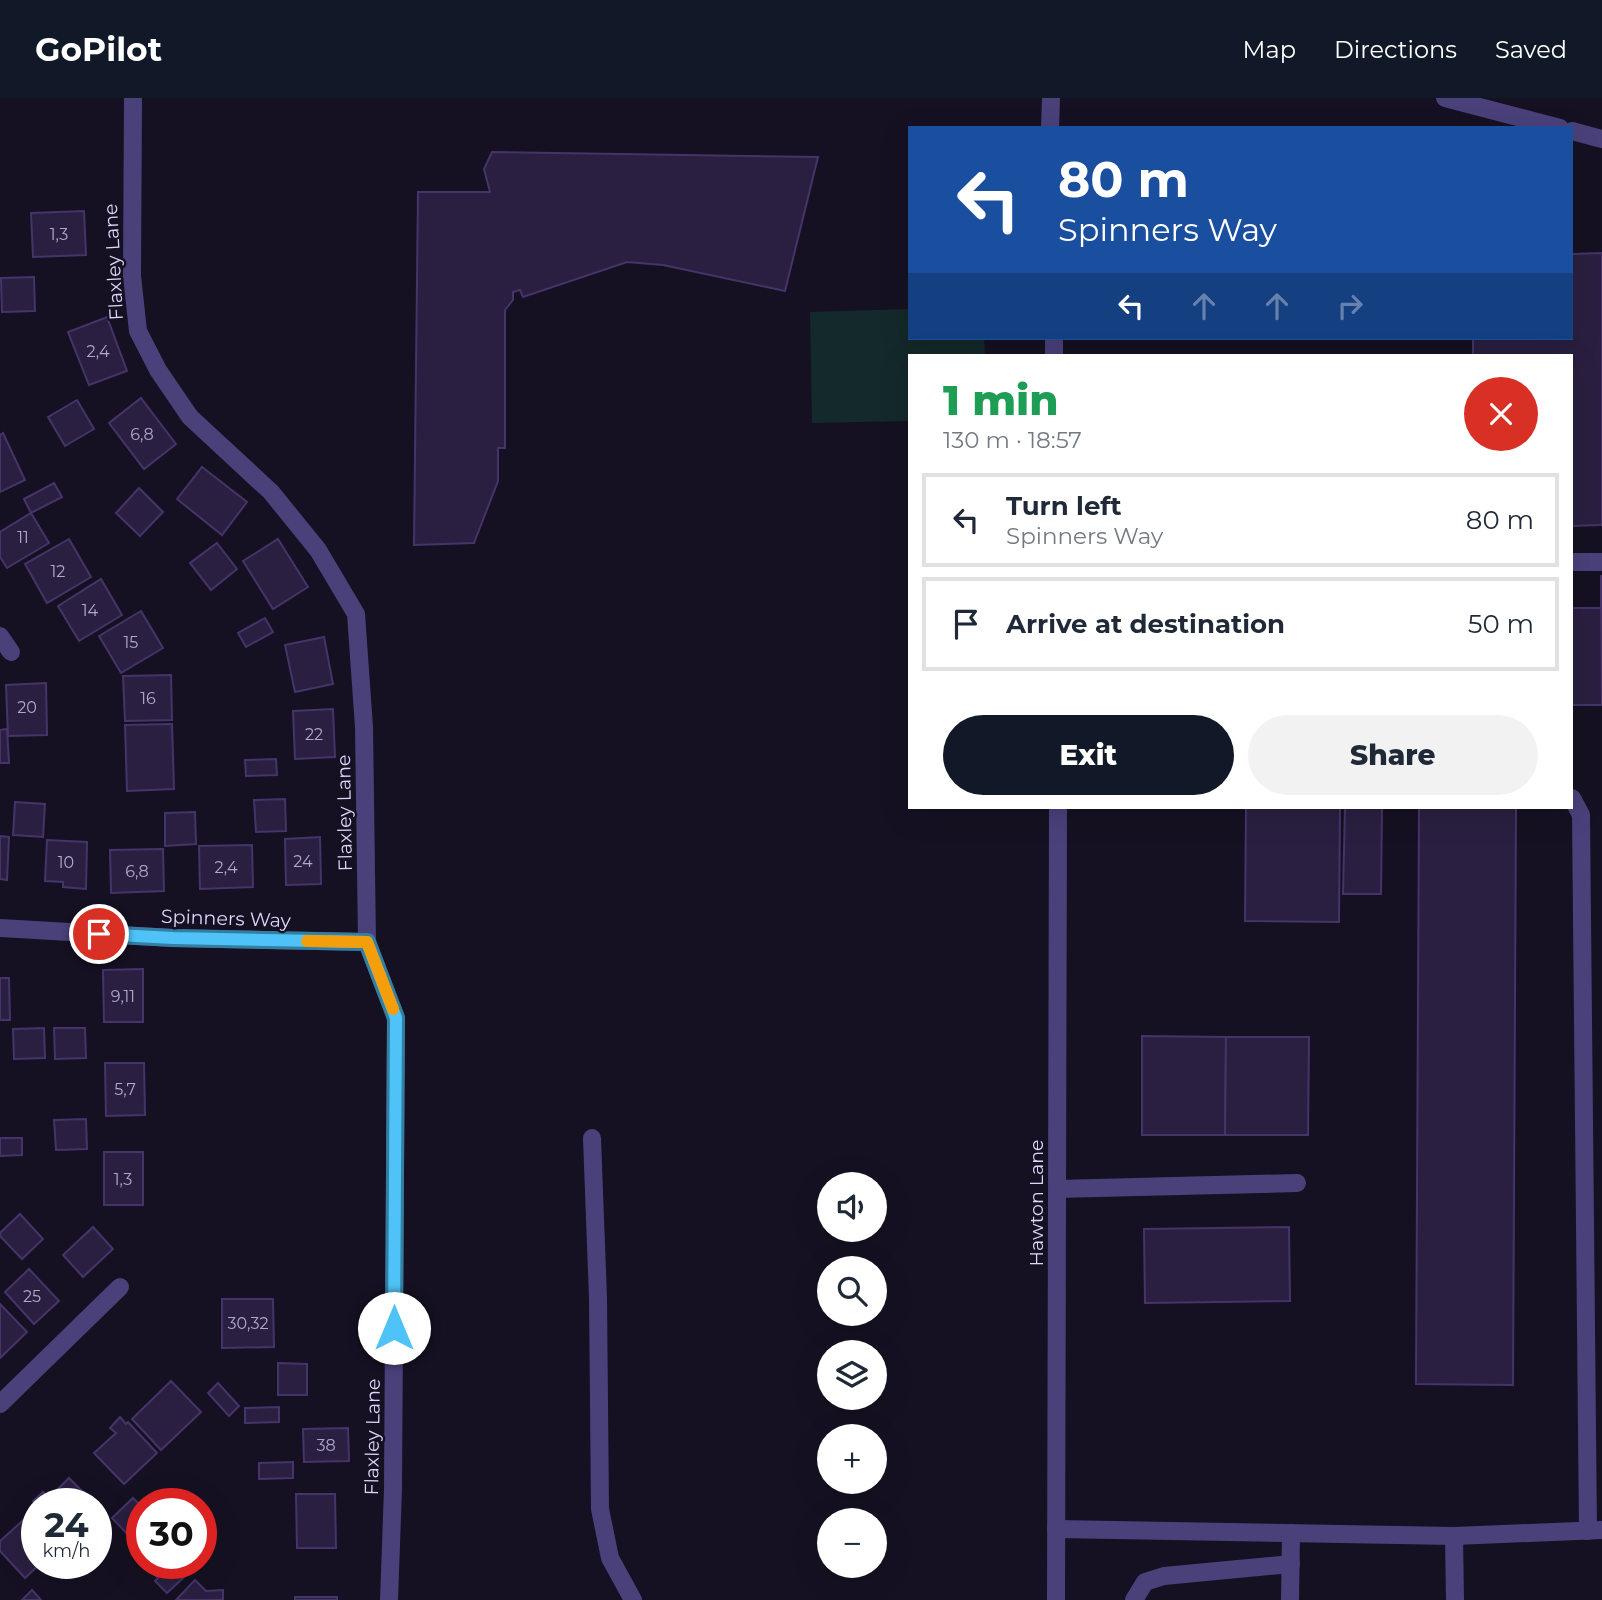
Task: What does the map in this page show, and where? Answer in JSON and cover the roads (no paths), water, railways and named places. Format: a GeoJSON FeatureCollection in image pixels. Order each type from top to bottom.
{"type":"FeatureCollection","features":[{"type":"Feature","properties":{"kind":"street","name":"Flaxley Lane"},"geometry":{"type":"LineString","coordinates":[[133,98],[132,276],[138,331],[158,370],[190,417],[271,492],[318,550],[356,614],[364,727],[367,942],[396,1018],[393,1475],[389,1600]]}},
{"type":"Feature","properties":{"kind":"street"},"geometry":{"type":"LineString","coordinates":[[1050,126],[1051,98]]}},
{"type":"Feature","properties":{"kind":"street"},"geometry":{"type":"LineString","coordinates":[[1446,98],[1552,126]]}},
{"type":"Feature","properties":{"kind":"street"},"geometry":{"type":"LineString","coordinates":[[1573,131],[1602,139]]}},
{"type":"Feature","properties":{"kind":"street"},"geometry":{"type":"LineString","coordinates":[[1573,562],[1602,562]]}},
{"type":"Feature","properties":{"kind":"street"},"geometry":{"type":"LineString","coordinates":[[0,636],[11,652]]}},
{"type":"Feature","properties":{"kind":"street"},"geometry":{"type":"LineString","coordinates":[[1056,1529],[1454,1536],[1595,1531],[1581,814],[1573,800]]}},
{"type":"Feature","properties":{"kind":"street","name":"Hawton Lane"},"geometry":{"type":"LineString","coordinates":[[1056,1600],[1058,809]]}},
{"type":"Feature","properties":{"kind":"street","name":"Spinners Way"},"geometry":{"type":"LineString","coordinates":[[0,928],[173,938],[367,942]]}},
{"type":"Feature","properties":{"kind":"street"},"geometry":{"type":"LineString","coordinates":[[592,1138],[598,1298],[600,1509],[610,1559],[633,1600]]}},
{"type":"Feature","properties":{"kind":"street"},"geometry":{"type":"LineString","coordinates":[[1057,1189],[1297,1183]]}},
{"type":"Feature","properties":{"kind":"street"},"geometry":{"type":"LineString","coordinates":[[0,1404],[120,1287]]}},
{"type":"Feature","properties":{"kind":"street"},"geometry":{"type":"LineString","coordinates":[[1290,1600],[1291,1533]]}},
{"type":"Feature","properties":{"kind":"street"},"geometry":{"type":"LineString","coordinates":[[1454,1536],[1455,1600]]}},
{"type":"Feature","properties":{"kind":"street"},"geometry":{"type":"LineString","coordinates":[[1134,1600],[1145,1582],[1164,1576],[1291,1564]]}}]}
